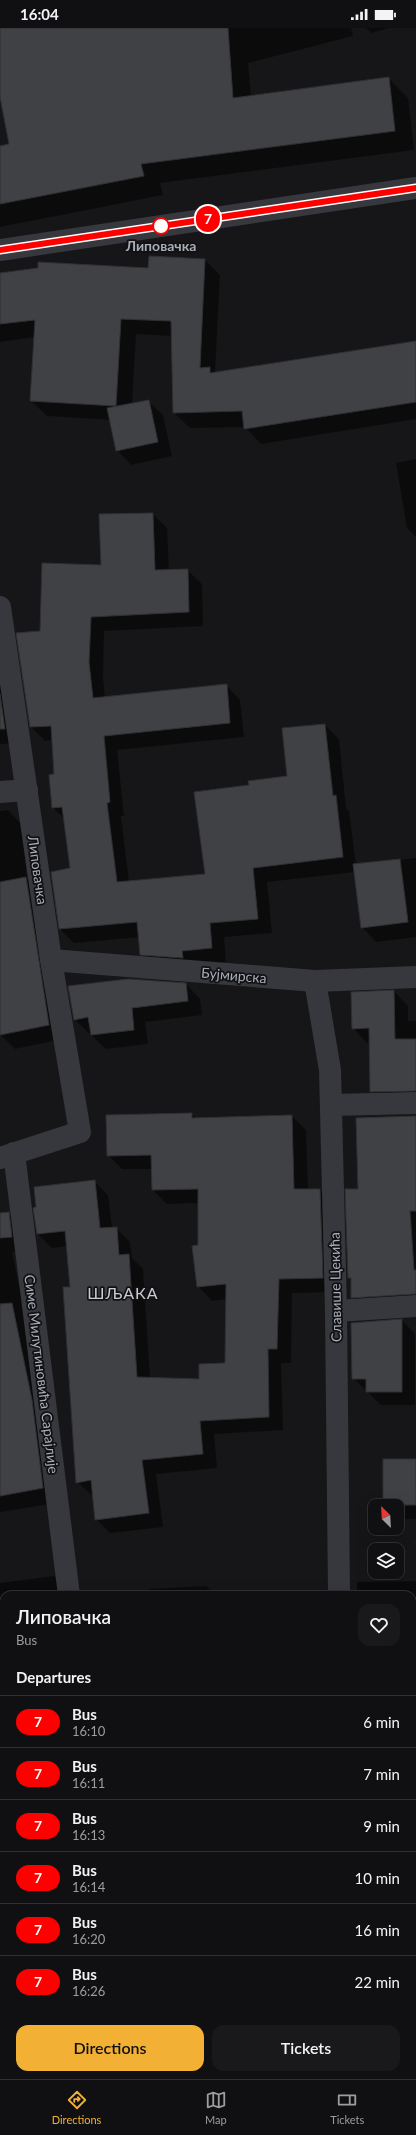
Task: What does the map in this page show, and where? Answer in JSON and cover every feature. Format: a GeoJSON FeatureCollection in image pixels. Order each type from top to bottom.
{"type":"FeatureCollection","features":[{"type":"Feature","properties":{"kind":"street"},"geometry":{"type":"LineString","coordinates":[[0,250],[416,188]]}},
{"type":"Feature","properties":{"kind":"street","name":"Липовачка"},"geometry":{"type":"LineString","coordinates":[[1,616],[51,960],[80,1132],[7,1156]]}},
{"type":"Feature","properties":{"kind":"street"},"geometry":{"type":"LineString","coordinates":[[0,792],[26,790]]}},
{"type":"Feature","properties":{"kind":"street","name":"Бујмирска"},"geometry":{"type":"LineString","coordinates":[[51,960],[315,981],[416,977]]}},
{"type":"Feature","properties":{"kind":"street","name":"Славише Цекића"},"geometry":{"type":"LineString","coordinates":[[315,981],[330,1070],[336,1311],[339,1591]]}},
{"type":"Feature","properties":{"kind":"street"},"geometry":{"type":"LineString","coordinates":[[331,1105],[416,1104]]}},
{"type":"Feature","properties":{"kind":"street","name":"Симе Милутиновића Сарајлије"},"geometry":{"type":"LineString","coordinates":[[7,1156],[68,1591]]}},
{"type":"Feature","properties":{"kind":"street"},"geometry":{"type":"LineString","coordinates":[[336,1311],[416,1306]]}},
{"type":"Feature","properties":{"kind":"building"},"geometry":{"type":"Polygon","coordinates":[[[0,28],[228,28],[233,98],[389,77],[395,131],[141,164],[144,176],[0,204],[0,146],[9,144],[0,97],[0,28]]]}},
{"type":"Feature","properties":{"kind":"building"},"geometry":{"type":"Polygon","coordinates":[[[149,256],[205,259],[200,368],[210,367],[210,373],[416,341],[416,402],[244,429],[242,411],[173,413],[171,321],[121,319],[116,406],[30,401],[35,320],[0,324],[0,273],[38,268],[38,262],[148,268],[149,256]]]}},
{"type":"Feature","properties":{"kind":"building"},"geometry":{"type":"Polygon","coordinates":[[[149,400],[158,442],[116,451],[107,408],[149,400]]]}},
{"type":"Feature","properties":{"kind":"building"},"geometry":{"type":"Polygon","coordinates":[[[153,513],[155,570],[188,569],[189,612],[91,617],[89,662],[93,698],[227,684],[230,723],[104,736],[110,802],[107,803],[117,882],[205,874],[194,792],[249,785],[248,781],[287,776],[282,728],[325,724],[333,796],[336,795],[343,857],[253,868],[258,919],[210,923],[212,948],[182,951],[183,958],[140,955],[137,922],[59,929],[51,872],[70,868],[62,807],[52,808],[49,775],[54,774],[51,726],[30,727],[16,633],[40,631],[42,563],[101,565],[99,514],[153,513]]]}},
{"type":"Feature","properties":{"kind":"building"},"geometry":{"type":"Polygon","coordinates":[[[0,694],[5,729],[0,729],[0,694]]]}},
{"type":"Feature","properties":{"kind":"building"},"geometry":{"type":"Polygon","coordinates":[[[400,859],[408,922],[361,928],[353,864],[400,859]]]}},
{"type":"Feature","properties":{"kind":"building"},"geometry":{"type":"Polygon","coordinates":[[[26,877],[49,1025],[0,1035],[0,882],[26,877]]]}},
{"type":"Feature","properties":{"kind":"building"},"geometry":{"type":"Polygon","coordinates":[[[128,979],[186,983],[188,1001],[132,1008],[134,1030],[91,1035],[88,1017],[74,1020],[68,986],[128,979]]]}},
{"type":"Feature","properties":{"kind":"building"},"geometry":{"type":"Polygon","coordinates":[[[394,990],[395,1039],[416,1039],[416,1091],[370,1092],[369,1028],[352,1029],[351,992],[394,990]]]}},
{"type":"Feature","properties":{"kind":"building"},"geometry":{"type":"Polygon","coordinates":[[[192,1113],[192,1118],[292,1115],[294,1189],[320,1189],[323,1278],[279,1279],[277,1349],[268,1349],[269,1417],[200,1421],[203,1454],[142,1460],[149,1513],[95,1520],[91,1480],[76,1483],[63,1287],[70,1287],[65,1231],[37,1234],[33,1208],[36,1207],[34,1187],[95,1180],[100,1228],[117,1227],[119,1255],[129,1254],[137,1377],[199,1379],[199,1364],[225,1363],[226,1284],[197,1287],[192,1246],[198,1245],[198,1189],[152,1190],[151,1155],[107,1156],[106,1115],[192,1113]]]}},
{"type":"Feature","properties":{"kind":"building"},"geometry":{"type":"Polygon","coordinates":[[[416,1116],[416,1211],[410,1211],[414,1270],[416,1270],[416,1294],[351,1298],[351,1278],[348,1278],[345,1189],[358,1189],[356,1118],[416,1116]]]}},
{"type":"Feature","properties":{"kind":"building"},"geometry":{"type":"Polygon","coordinates":[[[9,1212],[12,1237],[0,1238],[0,1213],[9,1212]]]}},
{"type":"Feature","properties":{"kind":"building"},"geometry":{"type":"Polygon","coordinates":[[[12,1303],[32,1400],[43,1488],[0,1496],[0,1304],[12,1303]]]}},
{"type":"Feature","properties":{"kind":"building"},"geometry":{"type":"Polygon","coordinates":[[[402,1319],[402,1392],[366,1392],[366,1379],[352,1379],[351,1323],[402,1319]]]}},
{"type":"Feature","properties":{"kind":"building"},"geometry":{"type":"Polygon","coordinates":[[[383,1459],[416,1459],[416,1505],[404,1505],[404,1499],[383,1499],[383,1459]]]}},
{"type":"Feature","properties":{"kind":"bus line","name":"7"},"geometry":{"type":"LineString","coordinates":[[0,250],[416,188]]}},
{"type":"Feature","properties":{"kind":"place","name":"Липовачка"},"geometry":{"type":"Point","coordinates":[161,226]}},
{"type":"Feature","properties":{"kind":"district","name":"ШЉАКА"},"geometry":{"type":"Point","coordinates":[123,1292]}}]}
